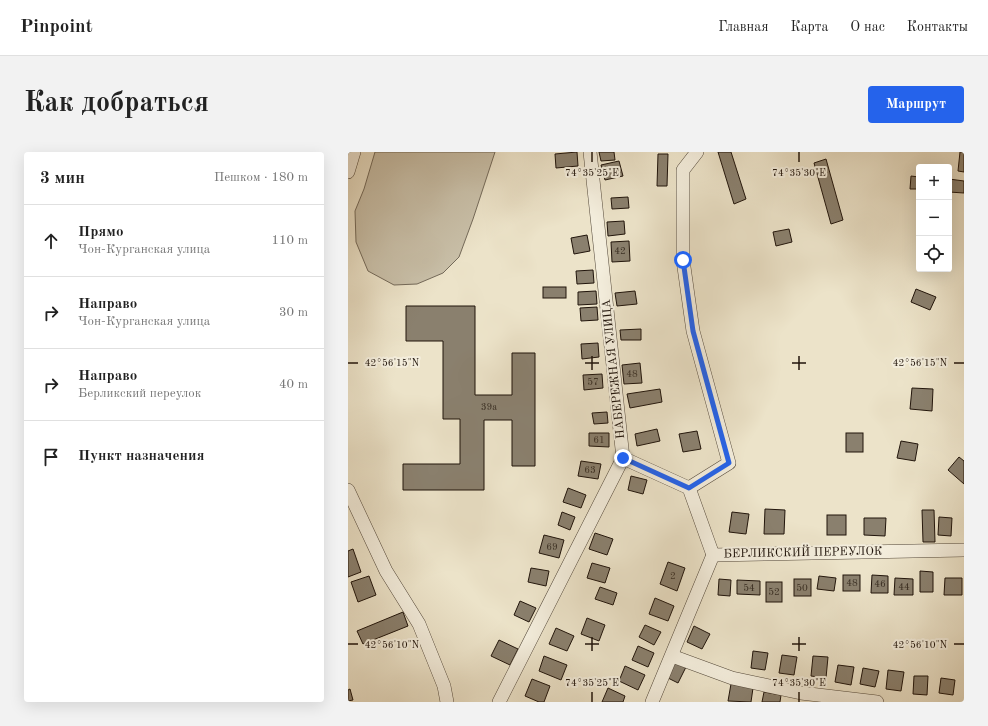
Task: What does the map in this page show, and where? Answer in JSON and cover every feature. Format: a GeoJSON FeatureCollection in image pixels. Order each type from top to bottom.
{"type":"FeatureCollection","features":[{"type":"Feature","properties":{"kind":"street"},"geometry":{"type":"LineString","coordinates":[[348,172],[354,152]]}},
{"type":"Feature","properties":{"kind":"street","name":"НАБЕРЕЖНАЯ УЛИЦА"},"geometry":{"type":"LineString","coordinates":[[590,152],[623,458]]}},
{"type":"Feature","properties":{"kind":"street"},"geometry":{"type":"LineString","coordinates":[[499,702],[623,458],[689,488],[729,463],[693,331],[683,260],[683,170],[696,152]]}},
{"type":"Feature","properties":{"kind":"street","name":"БЕРЛИКСКИЙ ПЕРЕУЛОК"},"geometry":{"type":"LineString","coordinates":[[689,488],[714,555],[964,550]]}},
{"type":"Feature","properties":{"kind":"street"},"geometry":{"type":"LineString","coordinates":[[348,490],[386,571],[419,624],[444,686],[447,702]]}},
{"type":"Feature","properties":{"kind":"street"},"geometry":{"type":"LineString","coordinates":[[652,702],[714,555]]}},
{"type":"Feature","properties":{"kind":"street"},"geometry":{"type":"LineString","coordinates":[[672,656],[732,678],[801,693],[877,702]]}},
{"type":"Feature","properties":{"kind":"shaded area"},"geometry":{"type":"Polygon","coordinates":[[[375,152],[495,152],[459,257],[443,273],[417,284],[394,285],[368,271],[356,242],[355,211],[364,189],[375,152]]]}},
{"type":"Feature","properties":{"kind":"building"},"geometry":{"type":"Polygon","coordinates":[[[577,152],[578,166],[556,168],[555,154],[577,152]]]}},
{"type":"Feature","properties":{"kind":"building"},"geometry":{"type":"Polygon","coordinates":[[[599,152],[614,152],[615,160],[601,161],[599,152]]]}},
{"type":"Feature","properties":{"kind":"building"},"geometry":{"type":"Polygon","coordinates":[[[718,152],[731,152],[746,199],[734,204],[718,152]]]}},
{"type":"Feature","properties":{"kind":"building"},"geometry":{"type":"Polygon","coordinates":[[[960,152],[964,152],[964,172],[958,171],[960,152]]]}},
{"type":"Feature","properties":{"kind":"building"},"geometry":{"type":"Polygon","coordinates":[[[658,154],[668,154],[667,186],[657,186],[658,154]]]}},
{"type":"Feature","properties":{"kind":"building"},"geometry":{"type":"Polygon","coordinates":[[[826,159],[843,220],[831,224],[814,163],[826,159]]]}},
{"type":"Feature","properties":{"kind":"building"},"geometry":{"type":"Polygon","coordinates":[[[619,161],[623,176],[605,180],[601,165],[619,161]]]}},
{"type":"Feature","properties":{"kind":"building"},"geometry":{"type":"Polygon","coordinates":[[[911,176],[916,177],[916,189],[910,189],[911,176]]]}},
{"type":"Feature","properties":{"kind":"building"},"geometry":{"type":"Polygon","coordinates":[[[952,179],[964,181],[964,193],[952,192],[952,179]]]}},
{"type":"Feature","properties":{"kind":"building"},"geometry":{"type":"Polygon","coordinates":[[[628,197],[629,208],[612,209],[611,198],[628,197]]]}},
{"type":"Feature","properties":{"kind":"building"},"geometry":{"type":"Polygon","coordinates":[[[624,221],[625,234],[608,236],[607,222],[624,221]]]}},
{"type":"Feature","properties":{"kind":"building"},"geometry":{"type":"Polygon","coordinates":[[[789,229],[792,242],[776,246],[773,232],[789,229]]]}},
{"type":"Feature","properties":{"kind":"building"},"geometry":{"type":"Polygon","coordinates":[[[587,235],[590,251],[574,254],[571,238],[587,235]]]}},
{"type":"Feature","properties":{"kind":"building"},"geometry":{"type":"Polygon","coordinates":[[[629,241],[630,261],[612,262],[611,242],[629,241]]]}},
{"type":"Feature","properties":{"kind":"building"},"geometry":{"type":"Polygon","coordinates":[[[593,270],[594,283],[577,284],[576,271],[593,270]]]}},
{"type":"Feature","properties":{"kind":"building"},"geometry":{"type":"Polygon","coordinates":[[[543,287],[566,287],[566,298],[543,298],[543,287]]]}},
{"type":"Feature","properties":{"kind":"building"},"geometry":{"type":"Polygon","coordinates":[[[916,289],[936,297],[930,310],[911,302],[916,289]]]}},
{"type":"Feature","properties":{"kind":"building"},"geometry":{"type":"Polygon","coordinates":[[[596,291],[597,304],[578,305],[578,292],[596,291]]]}},
{"type":"Feature","properties":{"kind":"building"},"geometry":{"type":"Polygon","coordinates":[[[635,291],[637,304],[617,306],[615,293],[635,291]]]}},
{"type":"Feature","properties":{"kind":"building"},"geometry":{"type":"Polygon","coordinates":[[[406,306],[475,306],[475,395],[512,395],[512,353],[535,353],[535,466],[512,466],[512,420],[484,420],[484,490],[403,490],[403,464],[460,464],[460,419],[443,419],[443,341],[406,341],[406,306]]]}},
{"type":"Feature","properties":{"kind":"building"},"geometry":{"type":"Polygon","coordinates":[[[597,307],[598,320],[581,321],[580,308],[597,307]]]}},
{"type":"Feature","properties":{"kind":"building"},"geometry":{"type":"Polygon","coordinates":[[[641,329],[641,340],[621,340],[620,330],[641,329]]]}},
{"type":"Feature","properties":{"kind":"building"},"geometry":{"type":"Polygon","coordinates":[[[598,343],[599,357],[582,359],[581,344],[598,343]]]}},
{"type":"Feature","properties":{"kind":"building"},"geometry":{"type":"Polygon","coordinates":[[[640,363],[642,383],[624,384],[622,365],[640,363]]]}},
{"type":"Feature","properties":{"kind":"building"},"geometry":{"type":"Polygon","coordinates":[[[602,374],[603,388],[584,390],[583,375],[602,374]]]}},
{"type":"Feature","properties":{"kind":"building"},"geometry":{"type":"Polygon","coordinates":[[[912,388],[933,389],[932,411],[910,409],[912,388]]]}},
{"type":"Feature","properties":{"kind":"building"},"geometry":{"type":"Polygon","coordinates":[[[660,389],[662,402],[630,408],[627,394],[660,389]]]}},
{"type":"Feature","properties":{"kind":"building"},"geometry":{"type":"Polygon","coordinates":[[[607,412],[608,423],[594,424],[592,413],[607,412]]]}},
{"type":"Feature","properties":{"kind":"building"},"geometry":{"type":"Polygon","coordinates":[[[657,429],[660,441],[637,446],[635,434],[657,429]]]}},
{"type":"Feature","properties":{"kind":"building"},"geometry":{"type":"Polygon","coordinates":[[[697,431],[701,449],[683,452],[679,434],[697,431]]]}},
{"type":"Feature","properties":{"kind":"building"},"geometry":{"type":"Polygon","coordinates":[[[589,433],[609,433],[609,447],[589,446],[589,433]]]}},
{"type":"Feature","properties":{"kind":"building"},"geometry":{"type":"Polygon","coordinates":[[[846,433],[863,433],[863,452],[846,452],[846,433]]]}},
{"type":"Feature","properties":{"kind":"building"},"geometry":{"type":"Polygon","coordinates":[[[901,441],[918,444],[915,461],[897,458],[901,441]]]}},
{"type":"Feature","properties":{"kind":"building"},"geometry":{"type":"Polygon","coordinates":[[[959,457],[964,461],[964,484],[948,470],[959,457]]]}},
{"type":"Feature","properties":{"kind":"building"},"geometry":{"type":"Polygon","coordinates":[[[581,461],[601,464],[598,479],[578,476],[581,461]]]}},
{"type":"Feature","properties":{"kind":"building"},"geometry":{"type":"Polygon","coordinates":[[[631,476],[647,480],[643,494],[628,490],[631,476]]]}},
{"type":"Feature","properties":{"kind":"building"},"geometry":{"type":"Polygon","coordinates":[[[568,488],[586,495],[581,508],[563,502],[568,488]]]}},
{"type":"Feature","properties":{"kind":"building"},"geometry":{"type":"Polygon","coordinates":[[[765,509],[785,510],[784,534],[764,534],[765,509]]]}},
{"type":"Feature","properties":{"kind":"building"},"geometry":{"type":"Polygon","coordinates":[[[922,510],[934,510],[935,542],[923,542],[922,510]]]}},
{"type":"Feature","properties":{"kind":"building"},"geometry":{"type":"Polygon","coordinates":[[[562,512],[575,517],[570,530],[558,525],[562,512]]]}},
{"type":"Feature","properties":{"kind":"building"},"geometry":{"type":"Polygon","coordinates":[[[732,512],[749,514],[746,534],[729,532],[732,512]]]}},
{"type":"Feature","properties":{"kind":"building"},"geometry":{"type":"Polygon","coordinates":[[[827,515],[846,515],[846,535],[827,535],[827,515]]]}},
{"type":"Feature","properties":{"kind":"building"},"geometry":{"type":"Polygon","coordinates":[[[939,517],[952,518],[951,536],[938,535],[939,517]]]}},
{"type":"Feature","properties":{"kind":"building"},"geometry":{"type":"Polygon","coordinates":[[[864,518],[886,518],[885,536],[864,535],[864,518]]]}},
{"type":"Feature","properties":{"kind":"building"},"geometry":{"type":"Polygon","coordinates":[[[595,533],[613,539],[607,555],[589,549],[595,533]]]}},
{"type":"Feature","properties":{"kind":"building"},"geometry":{"type":"Polygon","coordinates":[[[544,535],[564,540],[559,558],[539,553],[544,535]]]}},
{"type":"Feature","properties":{"kind":"building"},"geometry":{"type":"Polygon","coordinates":[[[353,549],[361,572],[348,577],[348,551],[353,549]]]}},
{"type":"Feature","properties":{"kind":"building"},"geometry":{"type":"Polygon","coordinates":[[[668,562],[685,568],[677,591],[660,584],[668,562]]]}},
{"type":"Feature","properties":{"kind":"building"},"geometry":{"type":"Polygon","coordinates":[[[592,563],[610,568],[605,583],[587,578],[592,563]]]}},
{"type":"Feature","properties":{"kind":"building"},"geometry":{"type":"Polygon","coordinates":[[[531,568],[549,571],[546,586],[528,582],[531,568]]]}},
{"type":"Feature","properties":{"kind":"building"},"geometry":{"type":"Polygon","coordinates":[[[920,571],[933,572],[933,592],[920,592],[920,571]]]}},
{"type":"Feature","properties":{"kind":"building"},"geometry":{"type":"Polygon","coordinates":[[[843,575],[860,575],[860,591],[843,591],[843,575]]]}},
{"type":"Feature","properties":{"kind":"building"},"geometry":{"type":"Polygon","coordinates":[[[872,575],[888,576],[888,593],[871,593],[872,575]]]}},
{"type":"Feature","properties":{"kind":"building"},"geometry":{"type":"Polygon","coordinates":[[[369,576],[376,595],[358,602],[351,582],[369,576]]]}},
{"type":"Feature","properties":{"kind":"building"},"geometry":{"type":"Polygon","coordinates":[[[819,576],[836,578],[834,591],[817,589],[819,576]]]}},
{"type":"Feature","properties":{"kind":"building"},"geometry":{"type":"Polygon","coordinates":[[[895,578],[913,579],[913,595],[894,595],[895,578]]]}},
{"type":"Feature","properties":{"kind":"building"},"geometry":{"type":"Polygon","coordinates":[[[945,578],[962,578],[962,595],[944,595],[945,578]]]}},
{"type":"Feature","properties":{"kind":"building"},"geometry":{"type":"Polygon","coordinates":[[[719,579],[731,580],[730,596],[718,595],[719,579]]]}},
{"type":"Feature","properties":{"kind":"building"},"geometry":{"type":"Polygon","coordinates":[[[794,579],[811,579],[811,596],[794,596],[794,579]]]}},
{"type":"Feature","properties":{"kind":"building"},"geometry":{"type":"Polygon","coordinates":[[[737,580],[760,581],[760,595],[737,594],[737,580]]]}},
{"type":"Feature","properties":{"kind":"building"},"geometry":{"type":"Polygon","coordinates":[[[766,582],[782,582],[782,602],[766,602],[766,582]]]}},
{"type":"Feature","properties":{"kind":"building"},"geometry":{"type":"Polygon","coordinates":[[[600,587],[617,593],[613,605],[595,599],[600,587]]]}},
{"type":"Feature","properties":{"kind":"building"},"geometry":{"type":"Polygon","coordinates":[[[655,598],[674,606],[668,621],[649,614],[655,598]]]}},
{"type":"Feature","properties":{"kind":"building"},"geometry":{"type":"Polygon","coordinates":[[[520,601],[536,608],[529,622],[514,615],[520,601]]]}},
{"type":"Feature","properties":{"kind":"building"},"geometry":{"type":"Polygon","coordinates":[[[403,612],[408,626],[363,644],[357,631],[403,612]]]}},
{"type":"Feature","properties":{"kind":"building"},"geometry":{"type":"Polygon","coordinates":[[[587,618],[605,625],[599,641],[581,634],[587,618]]]}},
{"type":"Feature","properties":{"kind":"building"},"geometry":{"type":"Polygon","coordinates":[[[645,625],[661,632],[654,645],[639,637],[645,625]]]}},
{"type":"Feature","properties":{"kind":"building"},"geometry":{"type":"Polygon","coordinates":[[[694,626],[710,634],[702,649],[687,642],[694,626]]]}},
{"type":"Feature","properties":{"kind":"building"},"geometry":{"type":"Polygon","coordinates":[[[556,628],[574,636],[567,651],[549,644],[556,628]]]}},
{"type":"Feature","properties":{"kind":"building"},"geometry":{"type":"Polygon","coordinates":[[[499,640],[518,649],[510,665],[491,656],[499,640]]]}},
{"type":"Feature","properties":{"kind":"building"},"geometry":{"type":"Polygon","coordinates":[[[638,646],[654,653],[648,667],[632,660],[638,646]]]}},
{"type":"Feature","properties":{"kind":"building"},"geometry":{"type":"Polygon","coordinates":[[[753,651],[768,653],[765,670],[751,668],[753,651]]]}},
{"type":"Feature","properties":{"kind":"building"},"geometry":{"type":"Polygon","coordinates":[[[782,655],[797,657],[794,675],[779,673],[782,655]]]}},
{"type":"Feature","properties":{"kind":"building"},"geometry":{"type":"Polygon","coordinates":[[[544,656],[567,665],[561,680],[539,671],[544,656]]]}},
{"type":"Feature","properties":{"kind":"building"},"geometry":{"type":"Polygon","coordinates":[[[813,656],[828,657],[826,678],[811,676],[813,656]]]}},
{"type":"Feature","properties":{"kind":"building"},"geometry":{"type":"Polygon","coordinates":[[[674,661],[686,667],[678,683],[666,677],[674,661]]]}},
{"type":"Feature","properties":{"kind":"building"},"geometry":{"type":"Polygon","coordinates":[[[838,665],[854,667],[851,685],[835,682],[838,665]]]}},
{"type":"Feature","properties":{"kind":"building"},"geometry":{"type":"Polygon","coordinates":[[[625,666],[645,675],[638,690],[619,681],[625,666]]]}},
{"type":"Feature","properties":{"kind":"building"},"geometry":{"type":"Polygon","coordinates":[[[863,668],[879,671],[875,687],[860,684],[863,668]]]}},
{"type":"Feature","properties":{"kind":"building"},"geometry":{"type":"Polygon","coordinates":[[[888,670],[904,672],[901,691],[886,689],[888,670]]]}},
{"type":"Feature","properties":{"kind":"building"},"geometry":{"type":"Polygon","coordinates":[[[914,676],[928,676],[927,695],[913,694],[914,676]]]}},
{"type":"Feature","properties":{"kind":"building"},"geometry":{"type":"Polygon","coordinates":[[[941,678],[955,680],[953,695],[939,693],[941,678]]]}},
{"type":"Feature","properties":{"kind":"building"},"geometry":{"type":"Polygon","coordinates":[[[532,679],[550,686],[544,702],[539,702],[525,696],[532,679]]]}},
{"type":"Feature","properties":{"kind":"building"},"geometry":{"type":"Polygon","coordinates":[[[731,684],[753,688],[751,702],[728,701],[731,684]]]}},
{"type":"Feature","properties":{"kind":"building"},"geometry":{"type":"Polygon","coordinates":[[[608,688],[625,696],[623,702],[602,702],[608,688]]]}},
{"type":"Feature","properties":{"kind":"building"},"geometry":{"type":"Polygon","coordinates":[[[350,689],[353,700],[348,701],[348,690],[350,689]]]}},
{"type":"Feature","properties":{"kind":"building"},"geometry":{"type":"Polygon","coordinates":[[[764,692],[781,695],[780,702],[762,702],[764,692]]]}},
{"type":"Feature","properties":{"kind":"route"},"geometry":{"type":"LineString","coordinates":[[623,458],[689,488],[729,463],[693,331],[683,260]]}}]}
